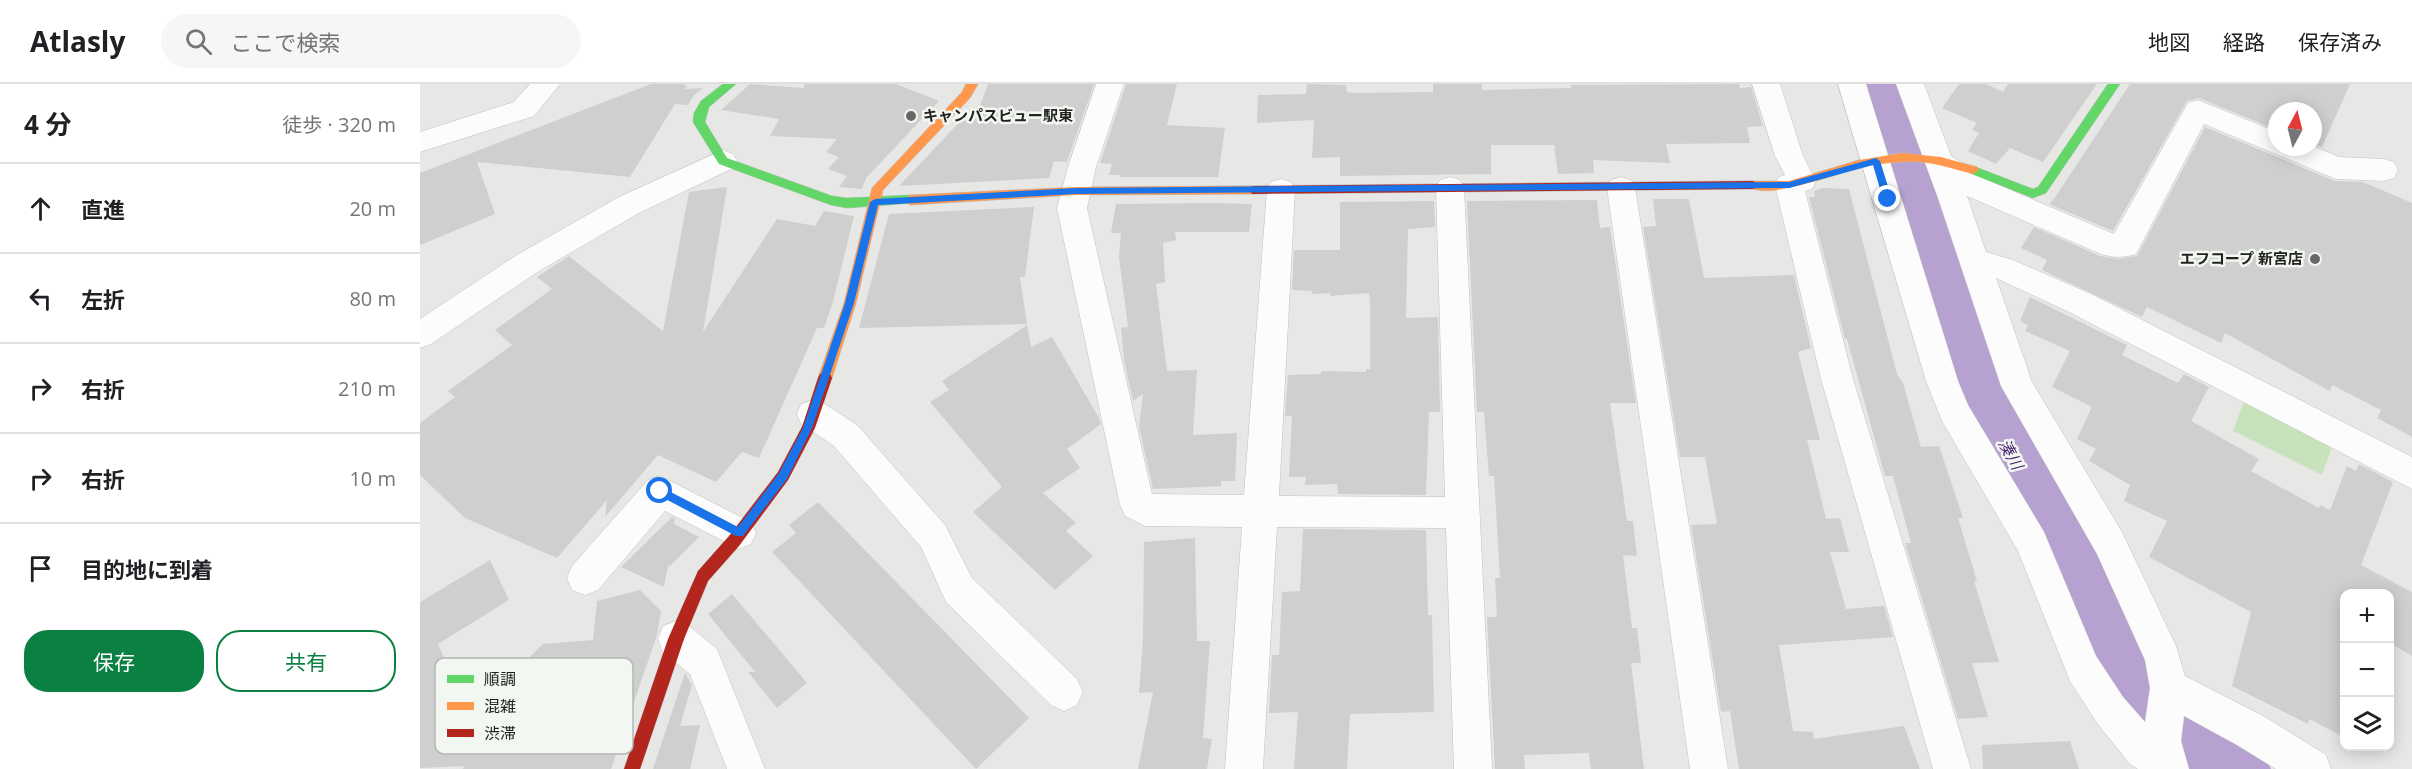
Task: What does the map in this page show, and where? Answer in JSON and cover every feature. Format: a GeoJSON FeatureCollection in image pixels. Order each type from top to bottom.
{"type":"FeatureCollection","features":[{"type":"Feature","properties":{"kind":"street"},"geometry":{"type":"LineString","coordinates":[[420,142],[524,110],[546,84]]}},
{"type":"Feature","properties":{"kind":"street"},"geometry":{"type":"LineString","coordinates":[[730,84],[705,104],[700,113],[699,122],[723,161],[831,200],[847,203],[1076,191],[1621,188],[1795,183],[1876,161],[1923,158],[1966,167],[2033,194],[2042,190],[2114,84]]}},
{"type":"Feature","properties":{"kind":"street"},"geometry":{"type":"LineString","coordinates":[[632,769],[676,639],[703,576],[783,476],[813,414],[850,303],[878,188],[966,95],[972,84]]}},
{"type":"Feature","properties":{"kind":"street"},"geometry":{"type":"LineString","coordinates":[[1110,84],[1082,166],[1072,208],[1137,505],[1145,510],[1462,513]]}},
{"type":"Feature","properties":{"kind":"street"},"geometry":{"type":"LineString","coordinates":[[1766,84],[1790,156],[1837,379],[1952,769]]}},
{"type":"Feature","properties":{"kind":"street"},"geometry":{"type":"LineString","coordinates":[[1852,84],[1942,381],[1954,411],[2032,543],[2083,668],[2110,710],[2144,750],[2168,768]]}},
{"type":"Feature","properties":{"kind":"street"},"geometry":{"type":"LineString","coordinates":[[1910,84],[2017,386],[2110,543],[2163,658],[2169,687],[2163,741],[2168,768]]}},
{"type":"Feature","properties":{"kind":"street"},"geometry":{"type":"LineString","coordinates":[[1939,162],[1977,188],[2119,246],[2198,110],[2268,139]]}},
{"type":"Feature","properties":{"kind":"street"},"geometry":{"type":"LineString","coordinates":[[2308,156],[2336,168],[2384,170]]}},
{"type":"Feature","properties":{"kind":"street"},"geometry":{"type":"LineString","coordinates":[[420,335],[528,263],[629,205],[723,161]]}},
{"type":"Feature","properties":{"kind":"street"},"geometry":{"type":"LineString","coordinates":[[1621,188],[1709,769]]}},
{"type":"Feature","properties":{"kind":"street"},"geometry":{"type":"LineString","coordinates":[[1449,189],[1473,769]]}},
{"type":"Feature","properties":{"kind":"street"},"geometry":{"type":"LineString","coordinates":[[1244,769],[1281,190]]}},
{"type":"Feature","properties":{"kind":"street"},"geometry":{"type":"LineString","coordinates":[[1974,261],[2002,268],[2080,303],[2412,474]]}},
{"type":"Feature","properties":{"kind":"street"},"geometry":{"type":"LineString","coordinates":[[813,414],[845,435],[933,536],[959,590],[1064,692]]}},
{"type":"Feature","properties":{"kind":"street"},"geometry":{"type":"LineString","coordinates":[[585,578],[660,491],[739,533]]}},
{"type":"Feature","properties":{"kind":"street"},"geometry":{"type":"LineString","coordinates":[[676,639],[704,662],[746,769]]}},
{"type":"Feature","properties":{"kind":"street"},"geometry":{"type":"LineString","coordinates":[[2169,687],[2312,769]]}},
{"type":"Feature","properties":{"kind":"green space"},"geometry":{"type":"Polygon","coordinates":[[[2245,399],[2334,442],[2322,475],[2233,431],[2245,399]]]}},
{"type":"Feature","properties":{"kind":"building"},"geometry":{"type":"Polygon","coordinates":[[[651,84],[683,84],[687,86],[685,89],[703,88],[694,95],[688,105],[675,104],[630,177],[477,162],[495,214],[420,245],[420,173],[651,84]]]}},
{"type":"Feature","properties":{"kind":"building"},"geometry":{"type":"Polygon","coordinates":[[[750,84],[803,88],[805,84],[896,84],[939,101],[866,178],[862,189],[839,187],[847,176],[828,169],[839,157],[826,152],[837,139],[770,136],[779,119],[721,110],[750,84]]]}},
{"type":"Feature","properties":{"kind":"building"},"geometry":{"type":"Polygon","coordinates":[[[988,84],[1094,84],[1067,162],[1054,161],[1049,178],[899,186],[968,113],[976,117],[988,84]]]}},
{"type":"Feature","properties":{"kind":"building"},"geometry":{"type":"Polygon","coordinates":[[[1126,84],[1177,84],[1167,125],[1225,128],[1218,177],[1109,175],[1112,164],[1100,163],[1126,84]]]}},
{"type":"Feature","properties":{"kind":"building"},"geometry":{"type":"Polygon","coordinates":[[[1307,84],[1346,85],[1347,92],[1353,93],[1433,92],[1433,84],[1482,84],[1482,90],[1571,88],[1571,85],[1739,84],[1740,88],[1751,87],[1763,126],[1747,127],[1750,143],[1666,144],[1670,163],[1593,160],[1594,173],[1558,174],[1554,145],[1491,145],[1491,174],[1340,176],[1340,157],[1312,158],[1314,120],[1257,123],[1258,95],[1306,94],[1307,84]]]}},
{"type":"Feature","properties":{"kind":"building"},"geometry":{"type":"Polygon","coordinates":[[[1959,84],[1986,84],[2003,92],[2008,84],[2097,84],[2043,162],[2010,148],[1996,164],[1968,151],[1979,133],[1972,130],[1977,123],[1942,108],[1959,84]]]}},
{"type":"Feature","properties":{"kind":"building"},"geometry":{"type":"Polygon","coordinates":[[[2130,84],[2350,84],[2322,147],[2322,102],[2268,102],[2268,126],[2199,98],[2187,101],[2113,231],[2049,204],[2130,84]]]}},
{"type":"Feature","properties":{"kind":"building"},"geometry":{"type":"Polygon","coordinates":[[[2205,127],[2268,153],[2268,156],[2275,156],[2335,181],[2363,182],[2412,203],[2412,437],[2377,418],[2381,410],[2332,385],[2330,391],[2225,333],[2221,343],[2147,307],[2142,317],[2042,270],[2047,260],[2021,248],[2034,227],[2100,256],[2118,259],[2137,256],[2205,127]]]}},
{"type":"Feature","properties":{"kind":"building"},"geometry":{"type":"Polygon","coordinates":[[[727,187],[703,332],[777,219],[815,226],[824,211],[854,216],[833,302],[824,328],[817,328],[759,458],[742,452],[716,482],[658,455],[605,517],[607,500],[557,558],[465,518],[420,475],[420,423],[455,397],[448,391],[512,345],[495,330],[552,289],[537,277],[569,256],[663,331],[689,192],[727,187]]]}},
{"type":"Feature","properties":{"kind":"building"},"geometry":{"type":"Polygon","coordinates":[[[1822,188],[1849,189],[1897,374],[1903,383],[1921,447],[1939,446],[1963,518],[1958,518],[1977,581],[1974,581],[1999,662],[1972,663],[1988,717],[1958,719],[1905,543],[1911,543],[1893,476],[1885,476],[1847,339],[1845,339],[1809,197],[1815,197],[1814,191],[1822,188]]]}},
{"type":"Feature","properties":{"kind":"building"},"geometry":{"type":"Polygon","coordinates":[[[1653,199],[1689,199],[1704,278],[1794,275],[1811,348],[1798,352],[1820,440],[1807,440],[1826,519],[1840,518],[1849,552],[1830,552],[1846,609],[1884,606],[1893,637],[1779,645],[1793,731],[1813,732],[1814,739],[1904,726],[1920,769],[1739,769],[1730,711],[1721,712],[1691,525],[1717,524],[1705,457],[1680,457],[1643,227],[1656,226],[1653,199]]]}},
{"type":"Feature","properties":{"kind":"building"},"geometry":{"type":"Polygon","coordinates":[[[1597,200],[1600,228],[1610,227],[1636,403],[1610,403],[1627,521],[1633,521],[1637,556],[1623,555],[1632,628],[1637,628],[1641,663],[1631,663],[1644,769],[1591,769],[1589,753],[1524,755],[1525,769],[1495,769],[1487,617],[1497,617],[1495,578],[1500,578],[1494,476],[1489,476],[1484,412],[1477,412],[1467,201],[1597,200]]]}},
{"type":"Feature","properties":{"kind":"building"},"geometry":{"type":"Polygon","coordinates":[[[1434,201],[1435,227],[1408,229],[1406,318],[1438,317],[1440,412],[1429,412],[1426,495],[1338,494],[1337,484],[1305,485],[1306,477],[1289,477],[1292,416],[1285,416],[1288,375],[1321,374],[1321,371],[1366,372],[1366,369],[1370,369],[1370,298],[1369,293],[1330,296],[1330,293],[1312,294],[1312,291],[1292,290],[1294,250],[1340,250],[1340,202],[1434,201]]]}},
{"type":"Feature","properties":{"kind":"building"},"geometry":{"type":"Polygon","coordinates":[[[1116,204],[1252,204],[1249,232],[1175,232],[1176,240],[1163,243],[1165,282],[1156,284],[1167,371],[1197,370],[1193,435],[1237,433],[1235,481],[1221,481],[1221,486],[1153,489],[1139,427],[1143,394],[1133,401],[1124,360],[1121,328],[1128,327],[1119,257],[1121,233],[1111,233],[1116,204]]]}},
{"type":"Feature","properties":{"kind":"building"},"geometry":{"type":"Polygon","coordinates":[[[1034,207],[1025,277],[1020,277],[1027,324],[859,328],[889,214],[1034,207]]]}},
{"type":"Feature","properties":{"kind":"building"},"geometry":{"type":"Polygon","coordinates":[[[2030,297],[2127,345],[2122,355],[2178,383],[2184,374],[2209,387],[2191,421],[2259,459],[2251,471],[2319,508],[2320,505],[2330,510],[2347,466],[2356,471],[2359,464],[2393,482],[2361,565],[2412,592],[2412,656],[2394,645],[2394,589],[2340,589],[2340,735],[2309,719],[2308,724],[2232,686],[2251,612],[2149,557],[2167,521],[2124,501],[2130,485],[2089,461],[2096,449],[2077,439],[2092,407],[2052,387],[2070,351],[2025,331],[2028,325],[2020,321],[2030,297]]]}},
{"type":"Feature","properties":{"kind":"building"},"geometry":{"type":"Polygon","coordinates":[[[1027,325],[1031,347],[1052,337],[1101,424],[1067,449],[1080,468],[1043,493],[1076,523],[1066,531],[1093,556],[1055,590],[973,512],[1002,487],[930,402],[949,390],[942,381],[1027,325]]]}},
{"type":"Feature","properties":{"kind":"building"},"geometry":{"type":"Polygon","coordinates":[[[818,502],[1029,718],[976,769],[772,552],[796,533],[789,525],[818,502]]]}},
{"type":"Feature","properties":{"kind":"building"},"geometry":{"type":"Polygon","coordinates":[[[672,517],[675,519],[674,524],[699,537],[669,567],[668,565],[664,587],[621,567],[672,517]]]}},
{"type":"Feature","properties":{"kind":"building"},"geometry":{"type":"Polygon","coordinates":[[[1303,529],[1426,530],[1428,615],[1432,615],[1434,712],[1350,714],[1347,769],[1294,769],[1298,712],[1269,713],[1272,655],[1279,655],[1282,592],[1300,591],[1303,529]]]}},
{"type":"Feature","properties":{"kind":"building"},"geometry":{"type":"Polygon","coordinates":[[[1195,538],[1197,641],[1210,641],[1203,738],[1212,739],[1207,769],[1138,769],[1153,692],[1139,693],[1143,639],[1144,542],[1195,538]]]}},
{"type":"Feature","properties":{"kind":"building"},"geometry":{"type":"Polygon","coordinates":[[[490,560],[509,600],[438,644],[444,658],[435,658],[435,754],[616,754],[611,769],[463,769],[464,766],[420,768],[420,602],[490,560]]]}},
{"type":"Feature","properties":{"kind":"building"},"geometry":{"type":"Polygon","coordinates":[[[640,590],[661,611],[657,635],[633,705],[633,658],[529,658],[543,644],[593,640],[597,601],[640,590]]]}},
{"type":"Feature","properties":{"kind":"building"},"geometry":{"type":"Polygon","coordinates":[[[732,594],[807,683],[777,708],[748,672],[755,672],[708,614],[732,594]]]}},
{"type":"Feature","properties":{"kind":"building"},"geometry":{"type":"Polygon","coordinates":[[[685,673],[692,685],[680,726],[700,725],[690,769],[653,769],[685,673]]]}},
{"type":"Feature","properties":{"kind":"building"},"geometry":{"type":"Polygon","coordinates":[[[2070,741],[2079,769],[1983,769],[1982,745],[2070,741]]]}},
{"type":"Feature","properties":{"kind":"waterway","name":"湊川"},"geometry":{"type":"LineString","coordinates":[[1876,84],[1984,405],[2060,543],[2127,685],[2233,769]]}},
{"type":"Feature","properties":{"kind":"waterway","name":"湊川"},"geometry":{"type":"LineString","coordinates":[[2225,769],[2226,765]]}},
{"type":"Feature","properties":{"kind":"traffic: fast"},"geometry":{"type":"LineString","coordinates":[[730,84],[705,104],[700,113],[699,122],[723,161],[831,200],[847,203],[910,200]]}},
{"type":"Feature","properties":{"kind":"traffic: fast"},"geometry":{"type":"LineString","coordinates":[[1973,170],[2033,194],[2042,190],[2114,84]]}},
{"type":"Feature","properties":{"kind":"traffic: slow"},"geometry":{"type":"LineString","coordinates":[[825,378],[850,303],[878,188],[966,95],[972,84]]}},
{"type":"Feature","properties":{"kind":"traffic: slow"},"geometry":{"type":"LineString","coordinates":[[1753,185],[1789,185],[1859,164],[1902,157],[1941,161],[1973,170]]}},
{"type":"Feature","properties":{"kind":"traffic: slow"},"geometry":{"type":"LineString","coordinates":[[910,200],[1076,191],[1253,190]]}},
{"type":"Feature","properties":{"kind":"traffic: jam"},"geometry":{"type":"LineString","coordinates":[[1253,190],[1753,185]]}},
{"type":"Feature","properties":{"kind":"traffic: jam"},"geometry":{"type":"LineString","coordinates":[[632,769],[676,639],[703,576],[734,541],[783,476],[808,428],[825,378]]}},
{"type":"Feature","properties":{"kind":"place","name":"キャンパスビュー駅東"},"geometry":{"type":"Point","coordinates":[911,116]}},
{"type":"Feature","properties":{"kind":"place","name":"エフコープ 新宮店"},"geometry":{"type":"Point","coordinates":[2315,259]}},
{"type":"Feature","properties":{"kind":"route"},"geometry":{"type":"LineString","coordinates":[[660,491],[739,533],[783,476],[808,428],[850,303],[875,202],[1076,191],[1789,185],[1876,161],[1888,199]]}}]}
